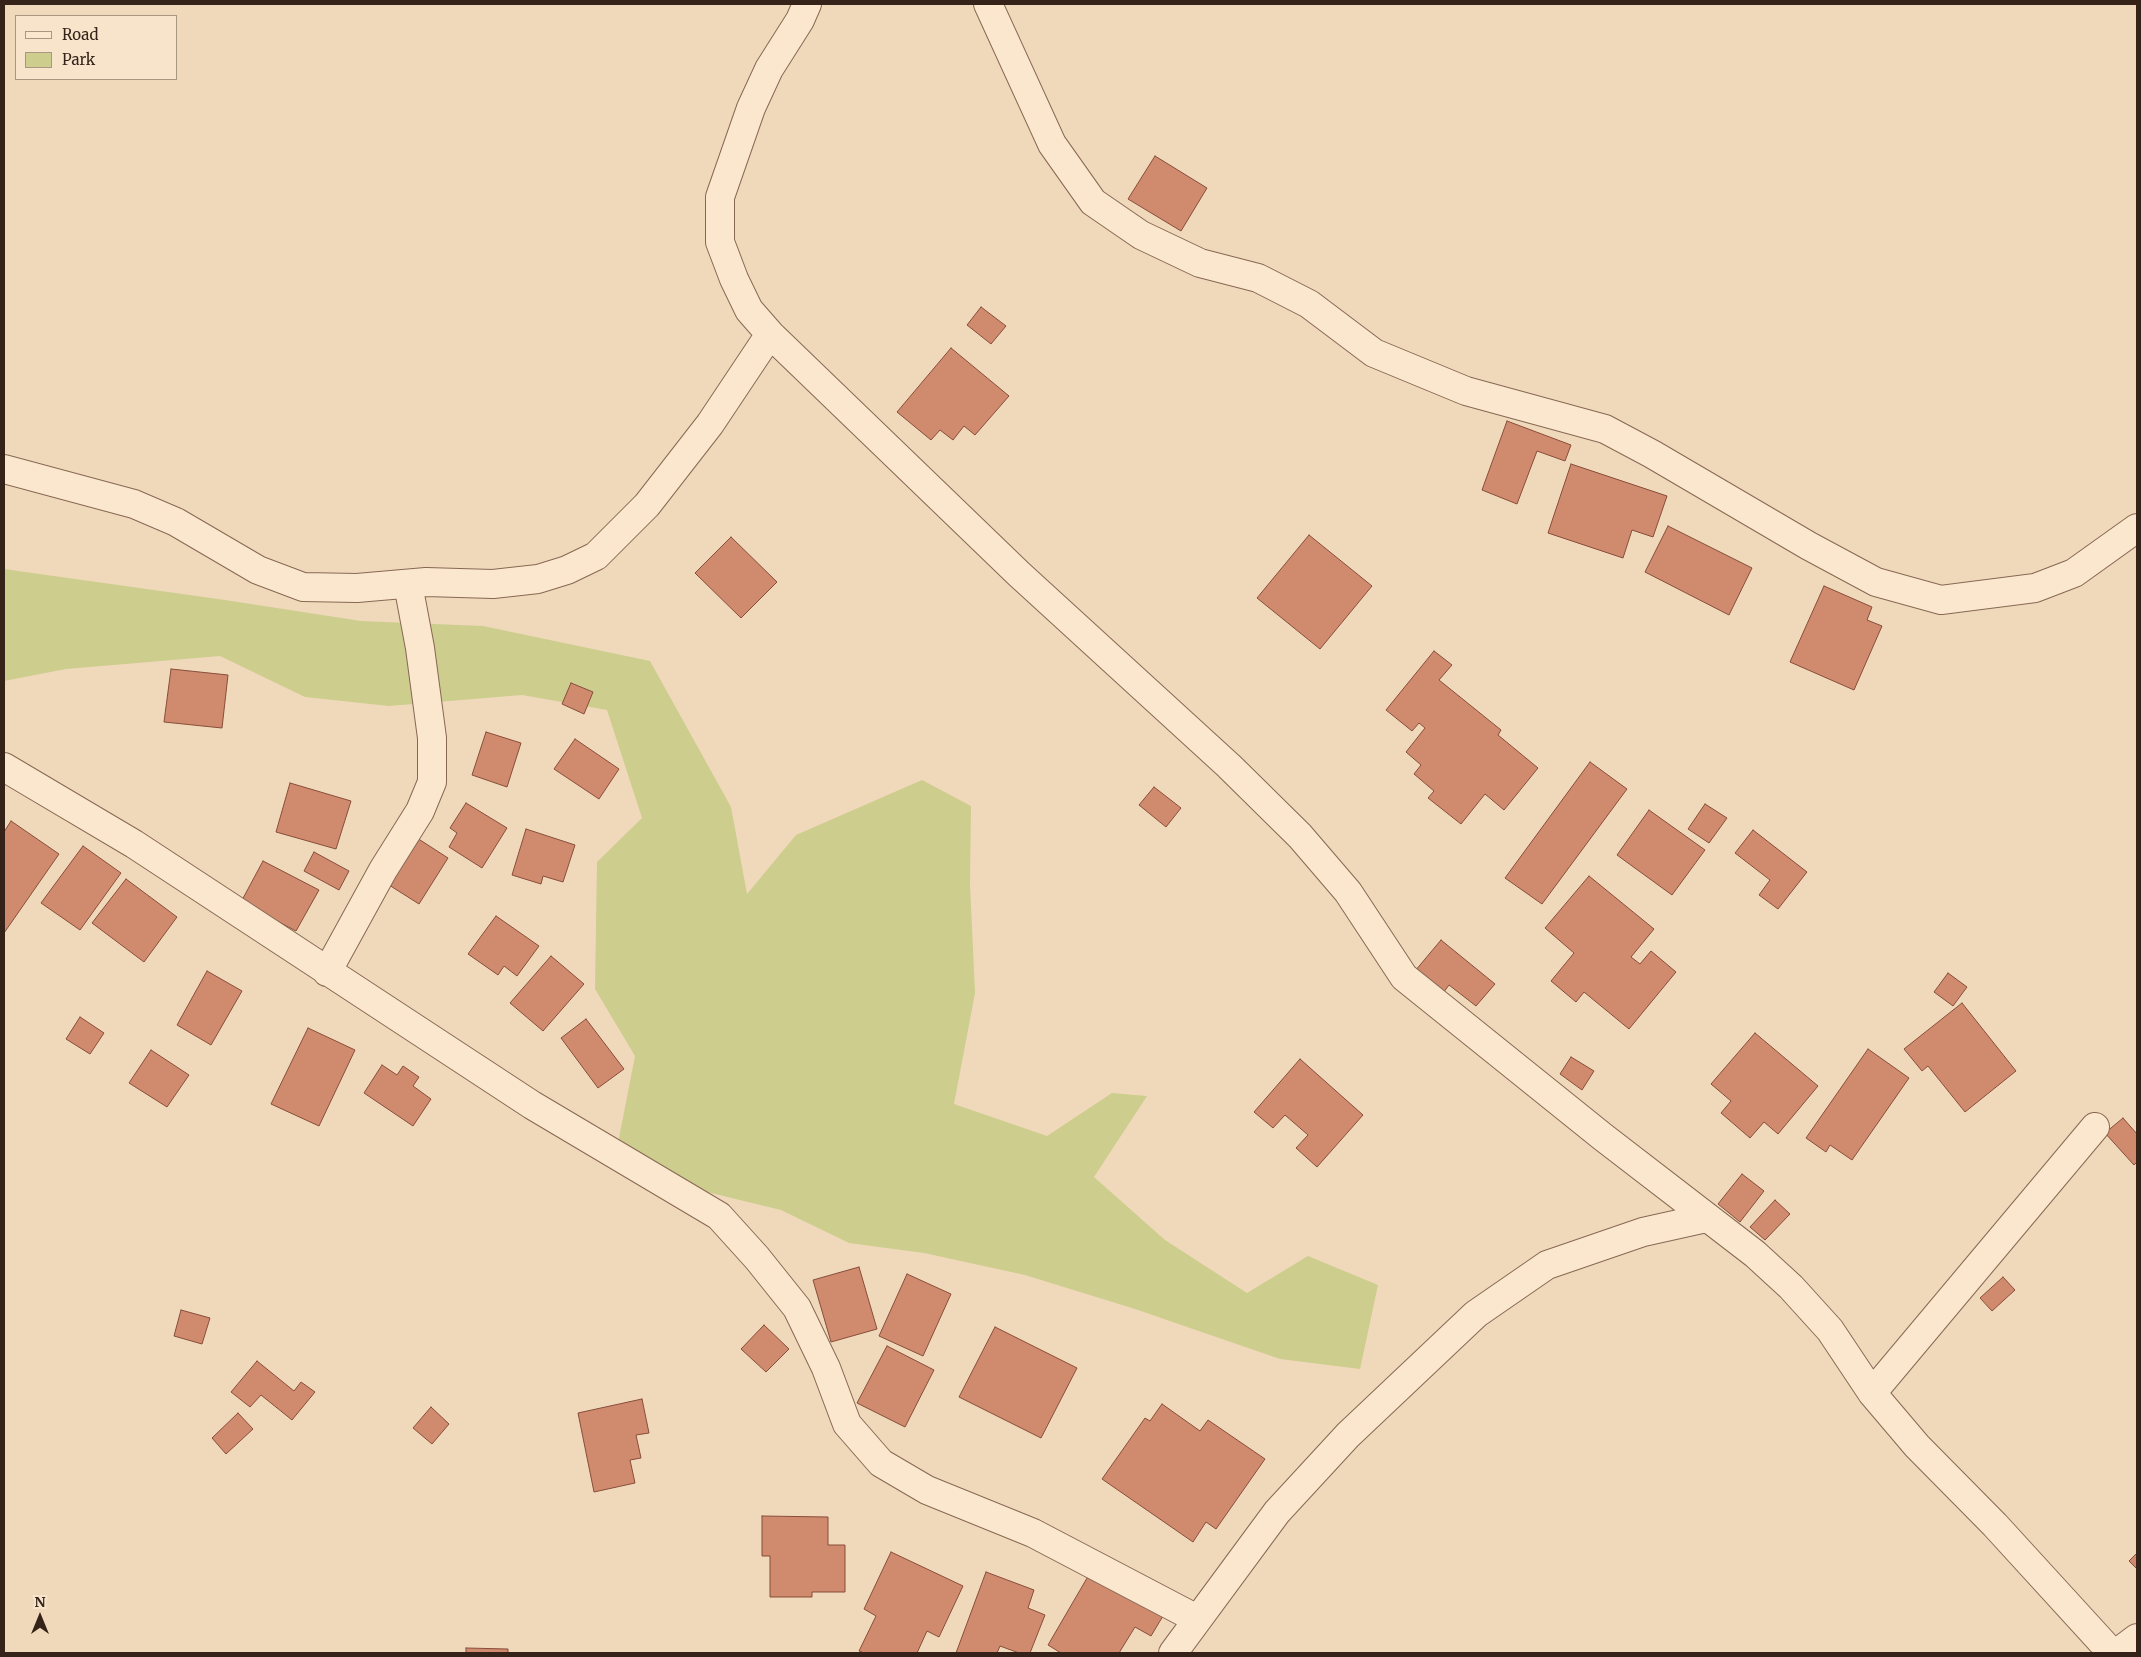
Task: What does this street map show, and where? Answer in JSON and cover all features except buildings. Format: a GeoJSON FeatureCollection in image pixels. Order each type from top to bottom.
{"type":"FeatureCollection","features":[{"type":"Feature","properties":{"kind":"street"},"geometry":{"type":"LineString","coordinates":[[807,4],[800,20],[769,69],[751,108],[720,197],[720,242],[734,279],[749,310],[770,334],[1019,574],[1228,766],[1300,836],[1348,892],[1404,977],[1706,1218],[1755,1254],[1791,1288],[1830,1330],[1872,1393],[1917,1446],[1995,1524],[2112,1653]]}},
{"type":"Feature","properties":{"kind":"street"},"geometry":{"type":"LineString","coordinates":[[988,4],[1052,144],[1093,202],[1141,235],[1200,263],[1258,278],[1309,304],[1374,353],[1466,391],[1605,429],[1660,458],[1809,546],[1876,582],[1941,600],[2035,588],[2074,573],[2137,528]]}},
{"type":"Feature","properties":{"kind":"street"},"geometry":{"type":"LineString","coordinates":[[4,468],[134,504],[183,526],[258,570],[303,587],[357,588],[408,584],[493,584],[538,579],[567,570],[596,556],[647,506],[710,424],[770,334]]}},
{"type":"Feature","properties":{"kind":"street"},"geometry":{"type":"LineString","coordinates":[[327,972],[383,870],[420,811],[432,782],[432,738],[420,648],[408,584]]}},
{"type":"Feature","properties":{"kind":"street"},"geometry":{"type":"LineString","coordinates":[[4,767],[134,844],[532,1105],[719,1216],[757,1258],[797,1308],[826,1368],[847,1424],[881,1463],[928,1490],[1032,1533],[1197,1619]]}},
{"type":"Feature","properties":{"kind":"street"},"geometry":{"type":"LineString","coordinates":[[1872,1393],[2095,1127]]}},
{"type":"Feature","properties":{"kind":"street"},"geometry":{"type":"LineString","coordinates":[[1173,1653],[1284,1505],[1348,1435],[1476,1314],[1547,1265],[1643,1232],[1706,1218]]}},
{"type":"Feature","properties":{"kind":"street"},"geometry":{"type":"LineString","coordinates":[[2117,1653],[2137,1638]]}},
{"type":"Feature","properties":{"kind":"green space"},"geometry":{"type":"Polygon","coordinates":[[[4,569],[361,621],[483,626],[650,661],[731,807],[747,894],[796,835],[922,780],[971,806],[970,884],[975,993],[954,1104],[1047,1136],[1112,1093],[1147,1096],[1094,1177],[1165,1240],[1247,1293],[1308,1256],[1378,1285],[1360,1369],[1280,1359],[1135,1309],[1025,1275],[924,1253],[849,1243],[781,1210],[674,1184],[618,1143],[635,1056],[595,989],[597,862],[642,818],[607,710],[522,695],[389,706],[305,697],[220,656],[66,669],[4,681],[4,569]]]}}]}
